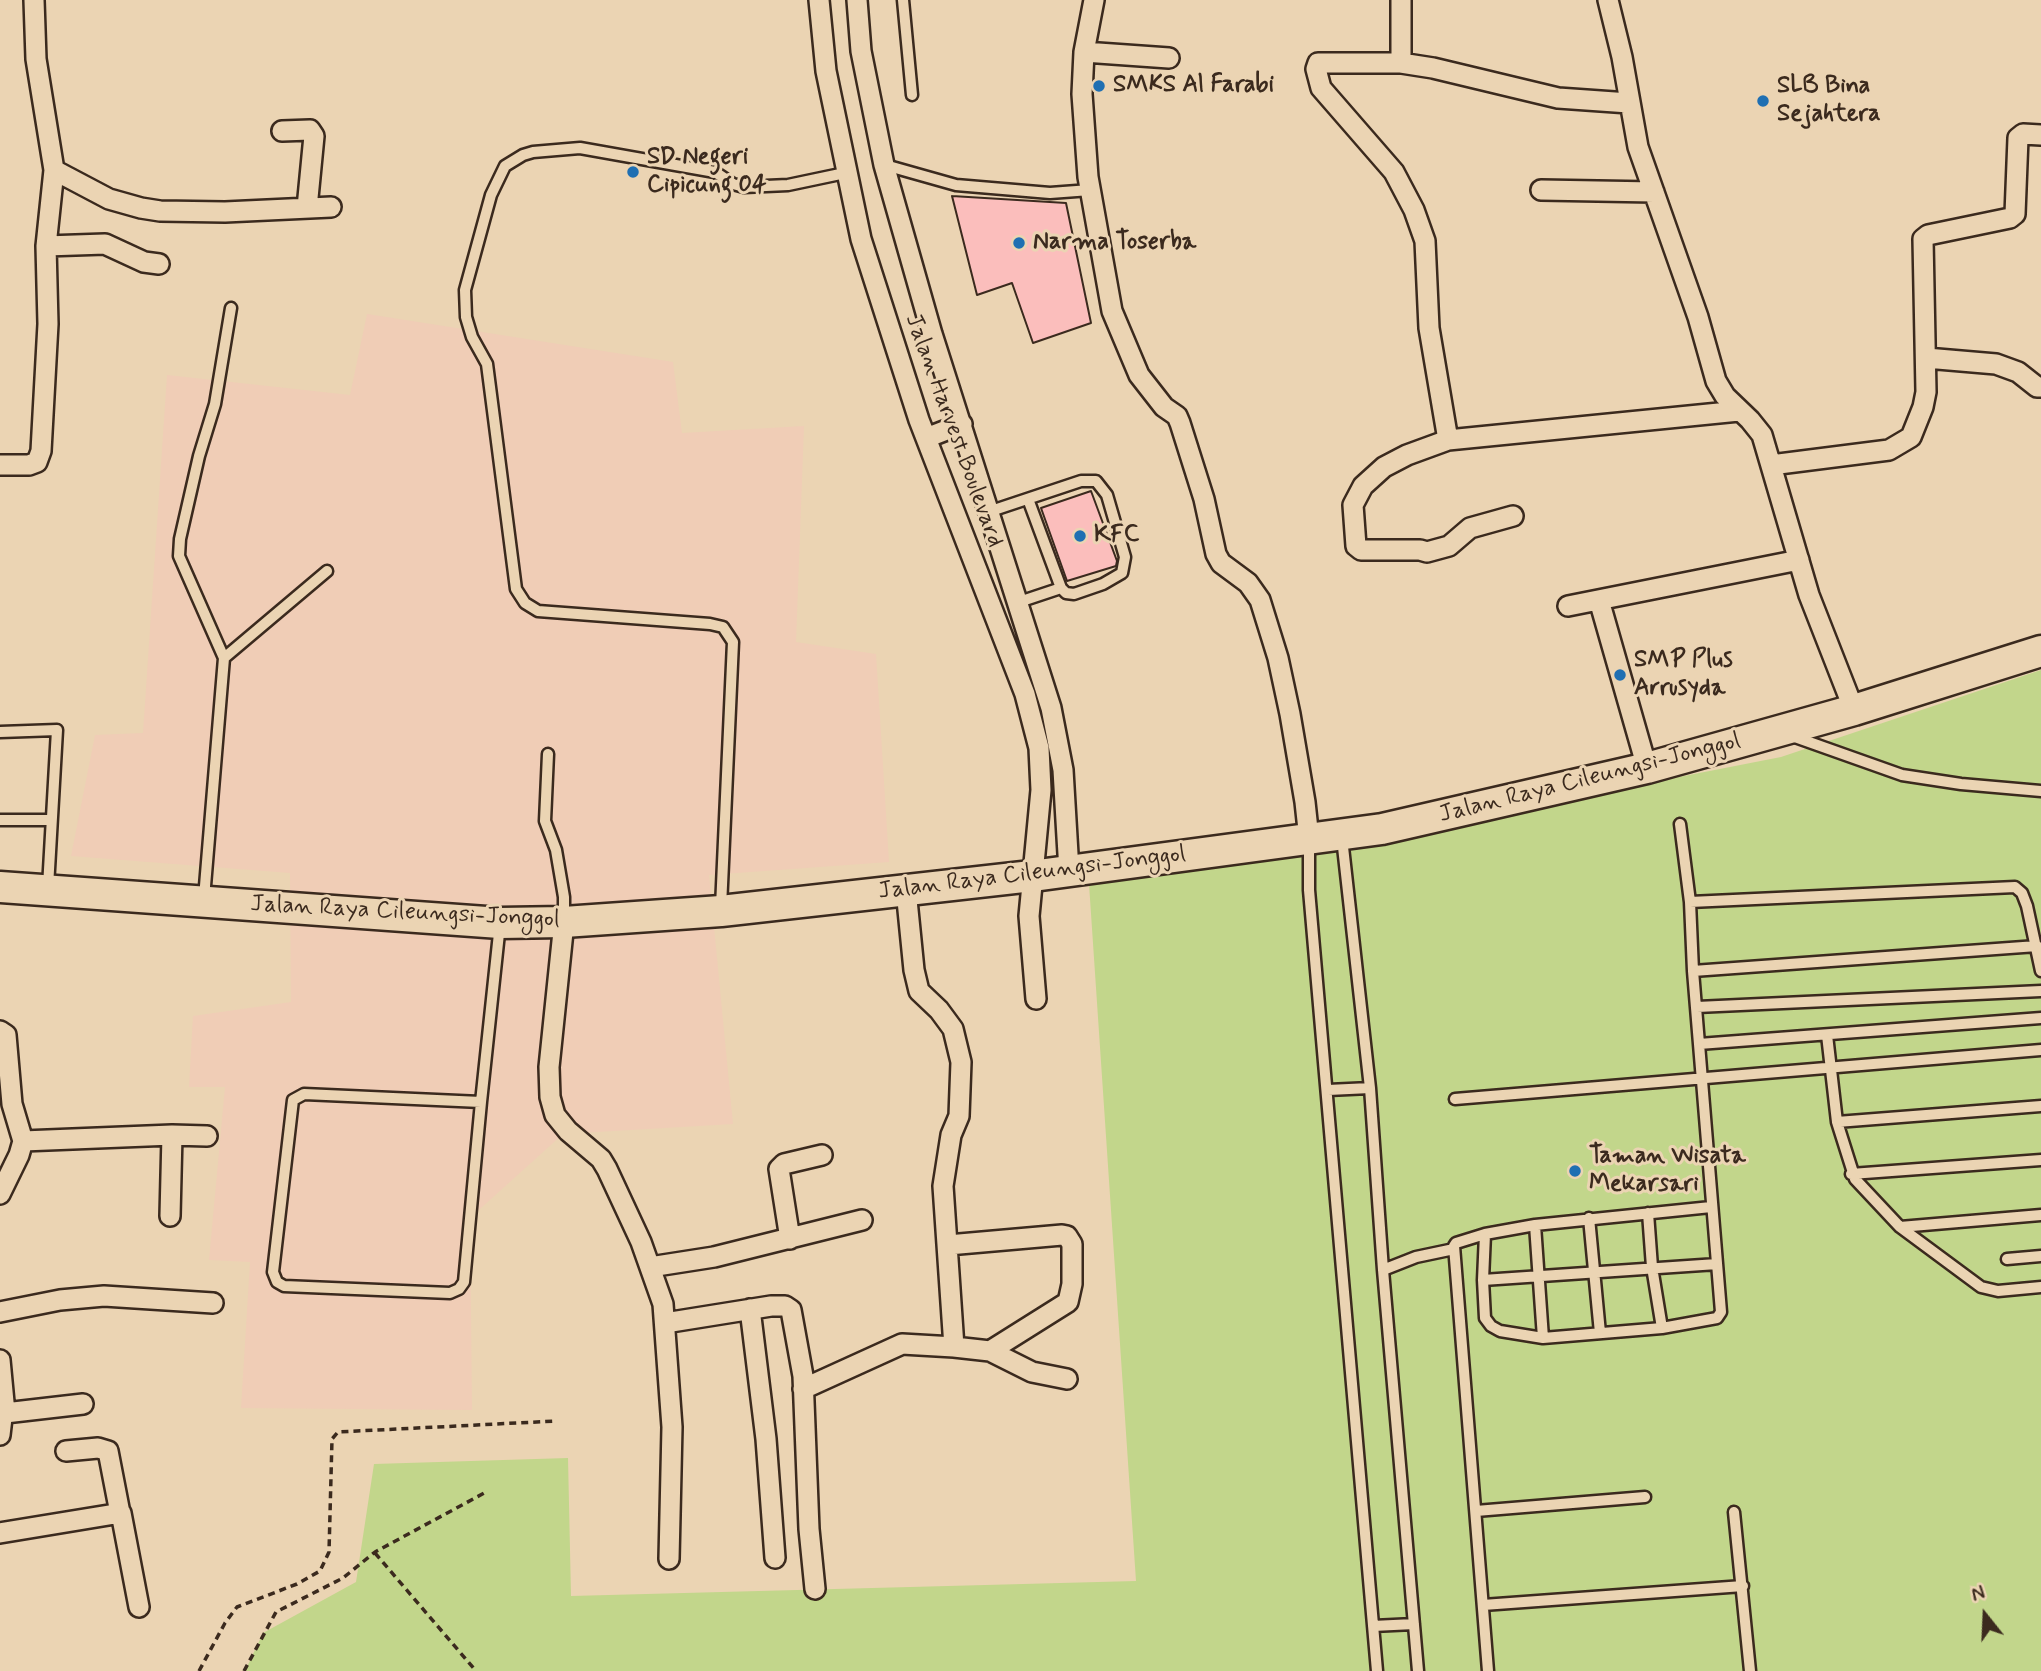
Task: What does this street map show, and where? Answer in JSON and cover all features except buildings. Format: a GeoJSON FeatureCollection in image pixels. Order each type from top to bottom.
{"type":"FeatureCollection","features":[{"type":"Feature","properties":{"kind":"main road","name":"Jalan Raya Cileungsi-Jonggol"},"geometry":{"type":"LineString","coordinates":[[0,887],[500,922],[565,922],[721,911],[1032,876],[1382,829],[1647,768],[1854,710],[2041,652]]}},
{"type":"Feature","properties":{"kind":"street"},"geometry":{"type":"LineString","coordinates":[[0,465],[29,465],[37,462],[41,451],[47,332],[46,246],[54,170],[36,60],[34,0]]}},
{"type":"Feature","properties":{"kind":"street","name":"Jalan Harvest Boulevard"},"geometry":{"type":"LineString","coordinates":[[819,0],[826,71],[860,239],[926,438],[1030,711],[1038,748],[1041,790],[1029,916],[1036,999]]}},
{"type":"Feature","properties":{"kind":"street","name":"Jalan Harvest Boulevard"},"geometry":{"type":"LineString","coordinates":[[856,0],[861,51],[884,165],[932,334],[991,511],[1051,708],[1063,770],[1069,871]]}},
{"type":"Feature","properties":{"kind":"street"},"geometry":{"type":"LineString","coordinates":[[1094,0],[1084,52],[1082,94],[1090,190],[1112,311],[1139,375],[1164,407],[1177,416],[1180,423],[1204,499],[1216,554],[1221,563],[1248,583],[1260,600],[1278,658],[1306,802],[1309,839]]}},
{"type":"Feature","properties":{"kind":"street"},"geometry":{"type":"LineString","coordinates":[[1401,0],[1401,63]]}},
{"type":"Feature","properties":{"kind":"street"},"geometry":{"type":"LineString","coordinates":[[1608,0],[1622,57],[1638,147],[1698,317],[1716,381],[1725,396],[1762,435],[1809,596],[1854,710]]}},
{"type":"Feature","properties":{"kind":"street"},"geometry":{"type":"LineString","coordinates":[[1084,52],[1169,58]]}},
{"type":"Feature","properties":{"kind":"street"},"geometry":{"type":"LineString","coordinates":[[1448,440],[1429,328],[1425,241],[1414,210],[1394,172],[1321,88],[1316,69],[1318,64],[1401,63],[1433,68],[1558,99],[1629,103]]}},
{"type":"Feature","properties":{"kind":"street"},"geometry":{"type":"LineString","coordinates":[[282,131],[310,130],[314,135],[307,208]]}},
{"type":"Feature","properties":{"kind":"street"},"geometry":{"type":"LineString","coordinates":[[1771,465],[1889,450],[1900,446],[1913,433],[1926,391],[1923,239],[1928,235],[2010,218],[2015,214],[2018,138],[2023,134],[2041,135]]}},
{"type":"Feature","properties":{"kind":"street"},"geometry":{"type":"LineString","coordinates":[[54,170],[96,194],[141,208],[192,212],[331,207]]}},
{"type":"Feature","properties":{"kind":"street"},"geometry":{"type":"LineString","coordinates":[[1541,190],[1654,192]]}},
{"type":"Feature","properties":{"kind":"street"},"geometry":{"type":"LineString","coordinates":[[46,246],[105,244],[144,262],[159,264]]}},
{"type":"Feature","properties":{"kind":"street"},"geometry":{"type":"LineString","coordinates":[[1926,358],[1996,364],[2018,372],[2037,387],[2041,387]]}},
{"type":"Feature","properties":{"kind":"street"},"geometry":{"type":"LineString","coordinates":[[1513,516],[1470,528],[1449,546],[1427,552],[1360,550],[1356,546],[1353,505],[1363,486],[1384,467],[1407,455],[1448,440],[1739,411]]}},
{"type":"Feature","properties":{"kind":"street"},"geometry":{"type":"LineString","coordinates":[[926,438],[962,424]]}},
{"type":"Feature","properties":{"kind":"street"},"geometry":{"type":"LineString","coordinates":[[1568,606],[1799,560]]}},
{"type":"Feature","properties":{"kind":"street"},"geometry":{"type":"LineString","coordinates":[[1599,600],[1647,768]]}},
{"type":"Feature","properties":{"kind":"street"},"geometry":{"type":"LineString","coordinates":[[905,890],[914,970],[919,990],[954,1029],[961,1062],[959,1116],[951,1135],[943,1186],[954,1347]]}},
{"type":"Feature","properties":{"kind":"street"},"geometry":{"type":"LineString","coordinates":[[565,922],[549,1067],[550,1097],[555,1115],[568,1131],[601,1159],[607,1169],[629,1213],[663,1304],[672,1427],[669,1559]]}},
{"type":"Feature","properties":{"kind":"street"},"geometry":{"type":"LineString","coordinates":[[0,1031],[6,1035],[12,1104],[23,1142],[0,1194]]}},
{"type":"Feature","properties":{"kind":"street"},"geometry":{"type":"LineString","coordinates":[[23,1142],[172,1135],[207,1136]]}},
{"type":"Feature","properties":{"kind":"street"},"geometry":{"type":"LineString","coordinates":[[170,1216],[172,1135]]}},
{"type":"Feature","properties":{"kind":"street"},"geometry":{"type":"LineString","coordinates":[[790,1239],[779,1169],[784,1164],[822,1155]]}},
{"type":"Feature","properties":{"kind":"street"},"geometry":{"type":"LineString","coordinates":[[650,1267],[714,1257],[862,1220]]}},
{"type":"Feature","properties":{"kind":"street"},"geometry":{"type":"LineString","coordinates":[[948,1245],[1062,1235],[1068,1236],[1072,1244],[1072,1284],[1068,1302],[990,1351]]}},
{"type":"Feature","properties":{"kind":"street"},"geometry":{"type":"LineString","coordinates":[[0,1312],[60,1300],[104,1296],[213,1303]]}},
{"type":"Feature","properties":{"kind":"street"},"geometry":{"type":"LineString","coordinates":[[665,1323],[750,1309],[781,1306],[791,1310],[803,1376],[809,1529],[815,1589]]}},
{"type":"Feature","properties":{"kind":"street"},"geometry":{"type":"LineString","coordinates":[[750,1309],[766,1439],[775,1558]]}},
{"type":"Feature","properties":{"kind":"street"},"geometry":{"type":"LineString","coordinates":[[803,1389],[902,1344],[990,1351],[1032,1372],[1067,1379]]}},
{"type":"Feature","properties":{"kind":"street"},"geometry":{"type":"LineString","coordinates":[[0,1360],[5,1413],[0,1435]]}},
{"type":"Feature","properties":{"kind":"street"},"geometry":{"type":"LineString","coordinates":[[5,1413],[83,1404]]}},
{"type":"Feature","properties":{"kind":"street"},"geometry":{"type":"LineString","coordinates":[[66,1451],[98,1448],[108,1451],[139,1607]]}},
{"type":"Feature","properties":{"kind":"street"},"geometry":{"type":"LineString","coordinates":[[0,1533],[120,1513]]}},
{"type":"Feature","properties":{"kind":"lane"},"geometry":{"type":"LineString","coordinates":[[903,0],[912,95]]}},
{"type":"Feature","properties":{"kind":"lane"},"geometry":{"type":"LineString","coordinates":[[721,911],[733,642],[723,627],[710,624],[538,611],[525,603],[516,589],[487,363],[472,337],[466,317],[465,290],[491,195],[505,166],[523,155],[580,148],[715,172],[733,184],[744,187],[788,185],[845,173]]}},
{"type":"Feature","properties":{"kind":"lane"},"geometry":{"type":"LineString","coordinates":[[884,165],[956,185],[1050,193],[1090,190]]}},
{"type":"Feature","properties":{"kind":"lane"},"geometry":{"type":"LineString","coordinates":[[204,902],[224,658],[178,556],[199,456],[215,404],[231,308]]}},
{"type":"Feature","properties":{"kind":"lane"},"geometry":{"type":"LineString","coordinates":[[991,511],[1082,481],[1096,481],[1107,495],[1125,557],[1122,573],[1102,584],[1074,594],[1066,593],[1061,588],[1028,499]]}},
{"type":"Feature","properties":{"kind":"lane"},"geometry":{"type":"LineString","coordinates":[[224,658],[327,571]]}},
{"type":"Feature","properties":{"kind":"lane"},"geometry":{"type":"LineString","coordinates":[[1019,602],[1061,588]]}},
{"type":"Feature","properties":{"kind":"lane"},"geometry":{"type":"LineString","coordinates":[[0,732],[57,730],[47,891]]}},
{"type":"Feature","properties":{"kind":"lane"},"geometry":{"type":"LineString","coordinates":[[1779,732],[1902,775],[1961,784],[2041,791]]}},
{"type":"Feature","properties":{"kind":"lane"},"geometry":{"type":"LineString","coordinates":[[548,754],[545,821],[556,850],[564,897],[565,922]]}},
{"type":"Feature","properties":{"kind":"lane"},"geometry":{"type":"LineString","coordinates":[[0,820],[51,820]]}},
{"type":"Feature","properties":{"kind":"lane"},"geometry":{"type":"LineString","coordinates":[[1485,1234],[1485,1318],[1491,1326],[1500,1331],[1543,1338],[1662,1328],[1717,1318],[1722,1308],[1711,1207],[1690,902],[1680,824]]}},
{"type":"Feature","properties":{"kind":"lane"},"geometry":{"type":"LineString","coordinates":[[1341,834],[1370,1088],[1418,1671]]}},
{"type":"Feature","properties":{"kind":"lane"},"geometry":{"type":"LineString","coordinates":[[1309,839],[1309,890],[1377,1671]]}},
{"type":"Feature","properties":{"kind":"lane"},"geometry":{"type":"LineString","coordinates":[[1690,902],[2015,887],[2022,893],[2041,971]]}},
{"type":"Feature","properties":{"kind":"lane"},"geometry":{"type":"LineString","coordinates":[[481,1102],[304,1094],[296,1097],[292,1104],[273,1272],[277,1282],[284,1286],[450,1293],[459,1289],[464,1282],[500,922]]}},
{"type":"Feature","properties":{"kind":"lane"},"geometry":{"type":"LineString","coordinates":[[1693,971],[2037,946]]}},
{"type":"Feature","properties":{"kind":"lane"},"geometry":{"type":"LineString","coordinates":[[1697,1007],[2041,990]]}},
{"type":"Feature","properties":{"kind":"lane"},"geometry":{"type":"LineString","coordinates":[[1699,1044],[2041,1018]]}},
{"type":"Feature","properties":{"kind":"lane"},"geometry":{"type":"LineString","coordinates":[[1827,1034],[1837,1122],[1851,1174],[1900,1227],[1988,1290],[2041,1287]]}},
{"type":"Feature","properties":{"kind":"lane"},"geometry":{"type":"LineString","coordinates":[[1455,1099],[2041,1050]]}},
{"type":"Feature","properties":{"kind":"lane"},"geometry":{"type":"LineString","coordinates":[[1328,1090],[1370,1088]]}},
{"type":"Feature","properties":{"kind":"lane"},"geometry":{"type":"LineString","coordinates":[[1837,1122],[2041,1106]]}},
{"type":"Feature","properties":{"kind":"lane"},"geometry":{"type":"LineString","coordinates":[[1851,1174],[2041,1160]]}},
{"type":"Feature","properties":{"kind":"lane"},"geometry":{"type":"LineString","coordinates":[[1488,1671],[1454,1249],[1456,1243],[1535,1224],[1711,1207]]}},
{"type":"Feature","properties":{"kind":"lane"},"geometry":{"type":"LineString","coordinates":[[1648,1213],[1652,1267],[1662,1328]]}},
{"type":"Feature","properties":{"kind":"lane"},"geometry":{"type":"LineString","coordinates":[[1900,1227],[2041,1214]]}},
{"type":"Feature","properties":{"kind":"lane"},"geometry":{"type":"LineString","coordinates":[[1589,1218],[1600,1333]]}},
{"type":"Feature","properties":{"kind":"lane"},"geometry":{"type":"LineString","coordinates":[[1535,1224],[1543,1338]]}},
{"type":"Feature","properties":{"kind":"lane"},"geometry":{"type":"LineString","coordinates":[[1383,1270],[1416,1257],[1454,1249]]}},
{"type":"Feature","properties":{"kind":"lane"},"geometry":{"type":"LineString","coordinates":[[2007,1259],[2041,1256]]}},
{"type":"Feature","properties":{"kind":"lane"},"geometry":{"type":"LineString","coordinates":[[1483,1280],[1538,1274],[1717,1264]]}},
{"type":"Feature","properties":{"kind":"lane"},"geometry":{"type":"LineString","coordinates":[[1476,1511],[1645,1497]]}},
{"type":"Feature","properties":{"kind":"lane"},"geometry":{"type":"LineString","coordinates":[[1734,1512],[1750,1671]]}},
{"type":"Feature","properties":{"kind":"lane"},"geometry":{"type":"LineString","coordinates":[[1483,1605],[1743,1586]]}},
{"type":"Feature","properties":{"kind":"lane"},"geometry":{"type":"LineString","coordinates":[[1373,1626],[1414,1625]]}},
{"type":"Feature","properties":{"kind":"path"},"geometry":{"type":"LineString","coordinates":[[199,1671],[225,1623],[237,1607],[297,1584],[320,1571],[330,1552],[331,1449],[332,1439],[338,1432],[556,1422]]}},
{"type":"Feature","properties":{"kind":"path"},"geometry":{"type":"LineString","coordinates":[[244,1671],[276,1612],[343,1578],[375,1553],[488,1491]]}},
{"type":"Feature","properties":{"kind":"path"},"geometry":{"type":"LineString","coordinates":[[375,1553],[476,1671]]}},
{"type":"Feature","properties":{"kind":"shaded area"},"geometry":{"type":"Polygon","coordinates":[[[367,314],[673,362],[682,433],[804,426],[796,642],[876,654],[889,862],[709,875],[733,1124],[563,1134],[470,1218],[472,1410],[241,1408],[250,1262],[209,1260],[225,1087],[189,1087],[193,1016],[291,1002],[290,873],[71,856],[95,735],[143,733],[167,375],[350,395],[367,314]]]}},
{"type":"Feature","properties":{"kind":"green space","name":"Taman Wisata Mekarsari"},"geometry":{"type":"Polygon","coordinates":[[[2041,670],[2041,1671],[245,1671],[263,1633],[356,1582],[374,1464],[568,1458],[571,1596],[1136,1581],[1089,884],[1250,861],[1781,757],[2041,670]]]}},
{"type":"Feature","properties":{"kind":"place","name":"SMKS Al Farabi"},"geometry":{"type":"Point","coordinates":[1099,86]}},
{"type":"Feature","properties":{"kind":"place","name":"SLB Bina Sejahtera"},"geometry":{"type":"Point","coordinates":[1763,101]}},
{"type":"Feature","properties":{"kind":"place","name":"SD Negeri Cipicung 04"},"geometry":{"type":"Point","coordinates":[633,172]}},
{"type":"Feature","properties":{"kind":"place","name":"Narma Toserba"},"geometry":{"type":"Point","coordinates":[1019,243]}},
{"type":"Feature","properties":{"kind":"place","name":"KFC"},"geometry":{"type":"Point","coordinates":[1080,536]}},
{"type":"Feature","properties":{"kind":"place","name":"SMP Plus Arrusyda"},"geometry":{"type":"Point","coordinates":[1620,675]}},
{"type":"Feature","properties":{"kind":"place","name":"Taman Wisata Mekarsari"},"geometry":{"type":"Point","coordinates":[1575,1171]}}]}
